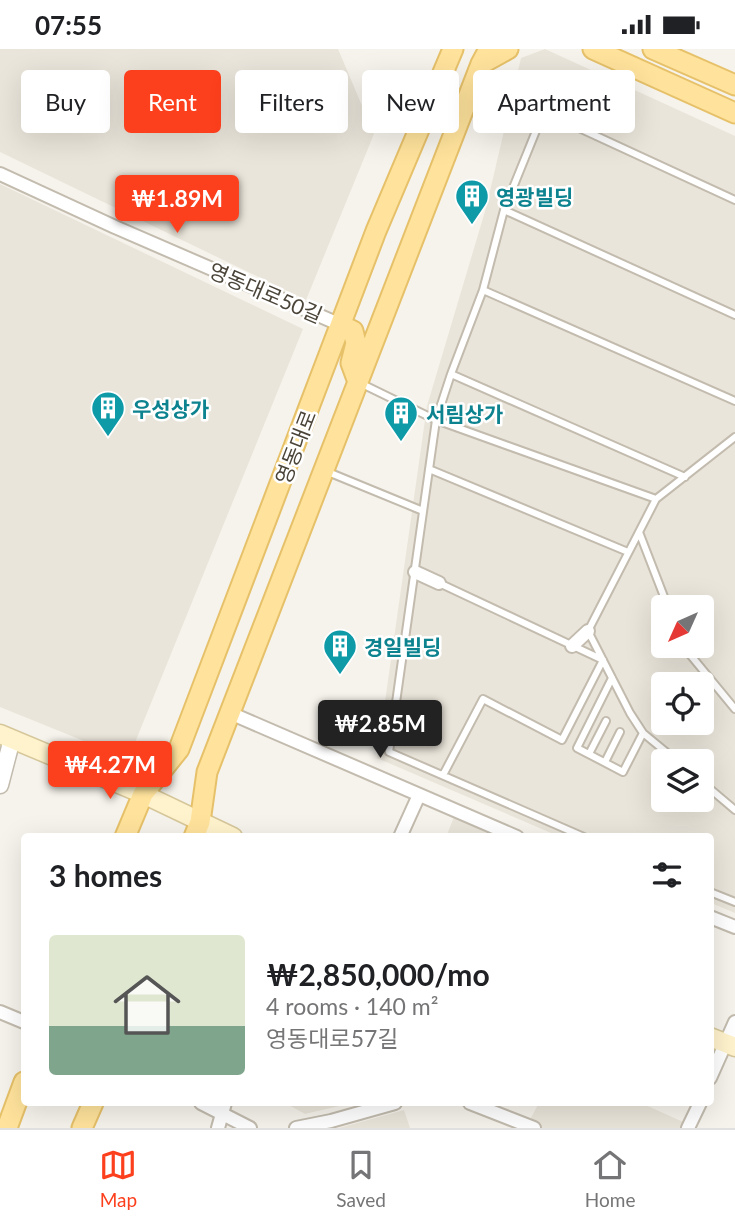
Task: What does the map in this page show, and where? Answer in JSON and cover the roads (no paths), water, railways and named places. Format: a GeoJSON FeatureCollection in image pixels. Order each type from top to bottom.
{"type":"FeatureCollection","features":[{"type":"Feature","properties":{"kind":"main road"},"geometry":{"type":"LineString","coordinates":[[485,56],[508,49]]}},
{"type":"Feature","properties":{"kind":"main road"},"geometry":{"type":"LineString","coordinates":[[593,49],[735,113]]}},
{"type":"Feature","properties":{"kind":"main road"},"geometry":{"type":"LineString","coordinates":[[653,49],[735,85]]}},
{"type":"Feature","properties":{"kind":"main road","name":"영동대로"},"geometry":{"type":"LineString","coordinates":[[127,833],[143,794],[179,749],[376,231],[452,50]]}},
{"type":"Feature","properties":{"kind":"main road","name":"영동대로"},"geometry":{"type":"LineString","coordinates":[[197,829],[207,772],[485,56]]}},
{"type":"Feature","properties":{"kind":"main road"},"geometry":{"type":"LineString","coordinates":[[341,325],[353,331],[356,343],[351,363],[358,382]]}},
{"type":"Feature","properties":{"kind":"main road"},"geometry":{"type":"LineString","coordinates":[[6,736],[143,794],[197,829],[215,833]]}},
{"type":"Feature","properties":{"kind":"main road"},"geometry":{"type":"LineString","coordinates":[[7,1128],[21,1090]]}},
{"type":"Feature","properties":{"kind":"main road"},"geometry":{"type":"LineString","coordinates":[[82,1128],[92,1106]]}},
{"type":"Feature","properties":{"kind":"street","name":"영동대로50길"},"geometry":{"type":"LineString","coordinates":[[0,174],[341,325]]}},
{"type":"Feature","properties":{"kind":"street"},"geometry":{"type":"LineString","coordinates":[[415,572],[439,583]]}},
{"type":"Feature","properties":{"kind":"street"},"geometry":{"type":"LineString","coordinates":[[572,646],[587,631]]}},
{"type":"Feature","properties":{"kind":"street"},"geometry":{"type":"LineString","coordinates":[[230,713],[508,833]]}},
{"type":"Feature","properties":{"kind":"street"},"geometry":{"type":"LineString","coordinates":[[0,785],[6,736]]}},
{"type":"Feature","properties":{"kind":"street"},"geometry":{"type":"LineString","coordinates":[[402,833],[419,795]]}},
{"type":"Feature","properties":{"kind":"street"},"geometry":{"type":"LineString","coordinates":[[714,919],[735,927]]}},
{"type":"Feature","properties":{"kind":"street"},"geometry":{"type":"LineString","coordinates":[[0,1012],[21,1021]]}},
{"type":"Feature","properties":{"kind":"street"},"geometry":{"type":"LineString","coordinates":[[714,1068],[735,1021]]}},
{"type":"Feature","properties":{"kind":"street"},"geometry":{"type":"LineString","coordinates":[[296,1128],[385,1106]]}},
{"type":"Feature","properties":{"kind":"street"},"geometry":{"type":"LineString","coordinates":[[478,1106],[534,1128]]}},
{"type":"Feature","properties":{"kind":"street"},"geometry":{"type":"LineString","coordinates":[[688,1128],[698,1106]]}},
{"type":"Feature","properties":{"kind":"street"},"geometry":{"type":"LineString","coordinates":[[218,1128],[224,1108],[250,1128]]}},
{"type":"Feature","properties":{"kind":"lane"},"geometry":{"type":"LineString","coordinates":[[535,133],[504,210],[483,290],[436,421],[389,752],[575,833]]}},
{"type":"Feature","properties":{"kind":"lane"},"geometry":{"type":"LineString","coordinates":[[590,133],[735,200]]}},
{"type":"Feature","properties":{"kind":"lane"},"geometry":{"type":"LineString","coordinates":[[504,210],[735,315]]}},
{"type":"Feature","properties":{"kind":"lane"},"geometry":{"type":"LineString","coordinates":[[483,290],[735,401]]}},
{"type":"Feature","properties":{"kind":"lane"},"geometry":{"type":"LineString","coordinates":[[451,374],[685,477]]}},
{"type":"Feature","properties":{"kind":"lane"},"geometry":{"type":"LineString","coordinates":[[358,382],[436,421],[656,499]]}},
{"type":"Feature","properties":{"kind":"lane"},"geometry":{"type":"LineString","coordinates":[[662,749],[643,733],[587,631],[656,499],[735,437]]}},
{"type":"Feature","properties":{"kind":"lane"},"geometry":{"type":"LineString","coordinates":[[429,469],[628,552]]}},
{"type":"Feature","properties":{"kind":"lane"},"geometry":{"type":"LineString","coordinates":[[324,470],[423,511]]}},
{"type":"Feature","properties":{"kind":"lane"},"geometry":{"type":"LineString","coordinates":[[639,532],[663,595]]}},
{"type":"Feature","properties":{"kind":"lane"},"geometry":{"type":"LineString","coordinates":[[439,583],[603,660]]}},
{"type":"Feature","properties":{"kind":"lane"},"geometry":{"type":"LineString","coordinates":[[693,658],[735,709]]}},
{"type":"Feature","properties":{"kind":"lane"},"geometry":{"type":"LineString","coordinates":[[443,775],[483,699],[562,740],[603,660]]}},
{"type":"Feature","properties":{"kind":"lane"},"geometry":{"type":"LineString","coordinates":[[612,678],[577,748],[623,772],[643,733]]}},
{"type":"Feature","properties":{"kind":"lane"},"geometry":{"type":"LineString","coordinates":[[589,754],[606,721]]}},
{"type":"Feature","properties":{"kind":"lane"},"geometry":{"type":"LineString","coordinates":[[605,762],[620,732]]}},
{"type":"Feature","properties":{"kind":"lane"},"geometry":{"type":"LineString","coordinates":[[714,792],[735,810]]}},
{"type":"Feature","properties":{"kind":"lane"},"geometry":{"type":"LineString","coordinates":[[714,894],[735,902]]}},
{"type":"Feature","properties":{"kind":"place","name":"영광빌딩"},"geometry":{"type":"Point","coordinates":[472,226]}},
{"type":"Feature","properties":{"kind":"place","name":"우성상가"},"geometry":{"type":"Point","coordinates":[108,438]}},
{"type":"Feature","properties":{"kind":"place","name":"서림상가"},"geometry":{"type":"Point","coordinates":[401,443]}},
{"type":"Feature","properties":{"kind":"place","name":"경일빌딩"},"geometry":{"type":"Point","coordinates":[340,676]}}]}
